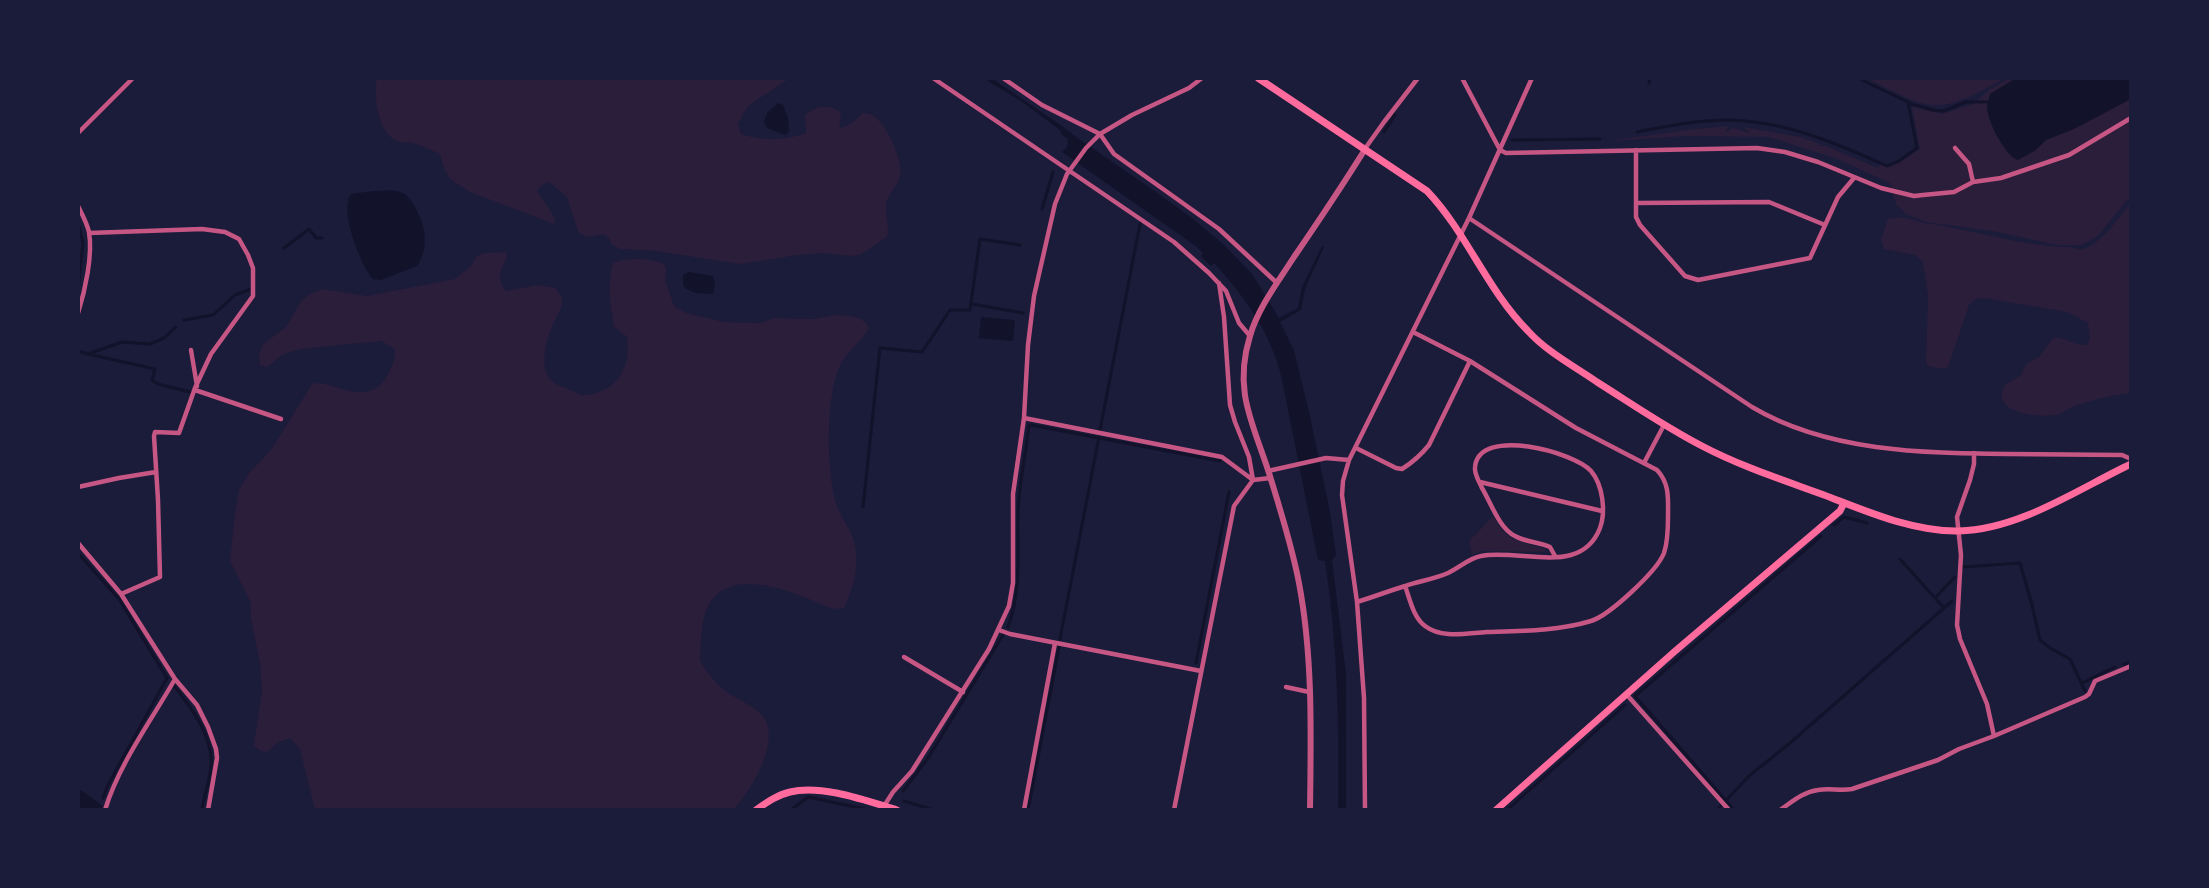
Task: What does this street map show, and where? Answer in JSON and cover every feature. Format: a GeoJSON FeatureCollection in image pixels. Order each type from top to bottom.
{"type":"FeatureCollection","features":[{"type":"Feature","properties":{"kind":"main road"},"geometry":{"type":"LineString","coordinates":[[1258,78],[1427,192],[1445,210],[1510,310],[1529,332],[1552,352],[1664,425],[1704,447],[1844,503],[1900,522],[1958,531],[1993,526],[2042,508],[2131,464]]}},
{"type":"Feature","properties":{"kind":"main road"},"geometry":{"type":"LineString","coordinates":[[1496,810],[1674,652],[1840,512],[1844,503]]}},
{"type":"Feature","properties":{"kind":"main road"},"geometry":{"type":"LineString","coordinates":[[756,810],[768,801],[789,792],[808,789],[897,810]]}},
{"type":"Feature","properties":{"kind":"street"},"geometry":{"type":"LineString","coordinates":[[78,133],[133,78]]}},
{"type":"Feature","properties":{"kind":"street"},"geometry":{"type":"LineString","coordinates":[[933,78],[1174,242],[1226,291],[1239,322],[1250,336]]}},
{"type":"Feature","properties":{"kind":"street"},"geometry":{"type":"LineString","coordinates":[[1003,78],[1042,105],[1100,134],[1114,154],[1219,229],[1277,283]]}},
{"type":"Feature","properties":{"kind":"street"},"geometry":{"type":"LineString","coordinates":[[884,806],[912,771],[963,692],[999,630],[1009,606],[1014,583],[1013,494],[1024,418],[1028,345],[1034,296],[1057,197],[1075,161],[1100,134],[1131,115],[1189,88],[1202,78]]}},
{"type":"Feature","properties":{"kind":"street"},"geometry":{"type":"LineString","coordinates":[[1310,810],[1309,692],[1305,622],[1287,533],[1251,426],[1243,384],[1245,357],[1255,321],[1277,283],[1364,151],[1418,78]]}},
{"type":"Feature","properties":{"kind":"street"},"geometry":{"type":"LineString","coordinates":[[1462,78],[1500,150],[1506,153],[1757,148],[1785,152],[1818,162],[1881,188],[1914,196],[1954,192],[1973,182],[2001,178],[2069,155],[2131,118]]}},
{"type":"Feature","properties":{"kind":"street"},"geometry":{"type":"LineString","coordinates":[[1365,810],[1364,698],[1357,602],[1342,495],[1343,481],[1349,460],[1460,232],[1469,218],[1532,78]]}},
{"type":"Feature","properties":{"kind":"street"},"geometry":{"type":"LineString","coordinates":[[1956,147],[1969,164],[1973,182]]}},
{"type":"Feature","properties":{"kind":"street"},"geometry":{"type":"LineString","coordinates":[[1636,150],[1636,217],[1640,225],[1685,276],[1698,280],[1810,258],[1838,197],[1854,178]]}},
{"type":"Feature","properties":{"kind":"street"},"geometry":{"type":"LineString","coordinates":[[1636,203],[1769,202],[1825,225]]}},
{"type":"Feature","properties":{"kind":"street"},"geometry":{"type":"LineString","coordinates":[[78,206],[89,233],[86,283],[78,313]]}},
{"type":"Feature","properties":{"kind":"street"},"geometry":{"type":"LineString","coordinates":[[1469,218],[1656,345],[1772,419],[1805,432],[1890,448],[1974,453],[2122,455],[2131,459]]}},
{"type":"Feature","properties":{"kind":"street"},"geometry":{"type":"LineString","coordinates":[[89,233],[202,229],[225,232],[239,239],[253,268],[253,296],[211,354],[179,433],[155,432],[160,577],[121,594]]}},
{"type":"Feature","properties":{"kind":"street"},"geometry":{"type":"LineString","coordinates":[[1219,283],[1224,317],[1230,405],[1234,422],[1249,457],[1253,480]]}},
{"type":"Feature","properties":{"kind":"street"},"geometry":{"type":"LineString","coordinates":[[1405,586],[1414,612],[1422,623],[1431,630],[1445,634],[1526,631],[1570,626],[1594,620],[1606,613],[1641,582],[1654,569],[1663,554],[1668,538],[1667,489],[1665,478],[1657,470],[1576,428],[1470,361],[1413,332]]}},
{"type":"Feature","properties":{"kind":"street"},"geometry":{"type":"LineString","coordinates":[[191,350],[196,388]]}},
{"type":"Feature","properties":{"kind":"street"},"geometry":{"type":"LineString","coordinates":[[1356,448],[1396,468],[1402,469],[1410,464],[1429,445],[1470,361]]}},
{"type":"Feature","properties":{"kind":"street"},"geometry":{"type":"LineString","coordinates":[[196,388],[281,419]]}},
{"type":"Feature","properties":{"kind":"street"},"geometry":{"type":"LineString","coordinates":[[1024,418],[1222,457],[1253,480]]}},
{"type":"Feature","properties":{"kind":"street"},"geometry":{"type":"LineString","coordinates":[[1644,463],[1664,425]]}},
{"type":"Feature","properties":{"kind":"street"},"geometry":{"type":"LineString","coordinates":[[1357,602],[1449,573],[1481,556],[1555,556],[1569,556],[1586,548],[1600,528],[1602,511],[1599,489],[1591,471],[1583,464],[1546,450],[1508,445],[1485,451],[1480,456],[1475,467],[1479,482],[1501,523],[1509,532],[1515,537],[1550,547],[1555,556]]}},
{"type":"Feature","properties":{"kind":"street"},"geometry":{"type":"LineString","coordinates":[[1974,453],[1970,480],[1960,501],[1957,517],[1961,555],[1958,632],[1987,704],[1995,736]]}},
{"type":"Feature","properties":{"kind":"street"},"geometry":{"type":"LineString","coordinates":[[1174,810],[1234,506],[1253,480],[1278,469],[1326,458],[1349,460]]}},
{"type":"Feature","properties":{"kind":"street"},"geometry":{"type":"LineString","coordinates":[[78,487],[156,472]]}},
{"type":"Feature","properties":{"kind":"street"},"geometry":{"type":"LineString","coordinates":[[1479,482],[1602,511]]}},
{"type":"Feature","properties":{"kind":"street"},"geometry":{"type":"LineString","coordinates":[[78,543],[121,594],[175,679],[197,705],[216,749],[217,768],[208,810]]}},
{"type":"Feature","properties":{"kind":"street"},"geometry":{"type":"LineString","coordinates":[[999,630],[1201,671]]}},
{"type":"Feature","properties":{"kind":"street"},"geometry":{"type":"LineString","coordinates":[[1024,810],[1055,643]]}},
{"type":"Feature","properties":{"kind":"street"},"geometry":{"type":"LineString","coordinates":[[904,657],[963,692]]}},
{"type":"Feature","properties":{"kind":"street"},"geometry":{"type":"LineString","coordinates":[[1780,810],[1804,793],[1818,790],[1852,789],[1938,760],[1974,742],[1995,736],[2085,697],[2089,694],[2095,681],[2131,666]]}},
{"type":"Feature","properties":{"kind":"street"},"geometry":{"type":"LineString","coordinates":[[105,810],[109,795],[126,762],[175,679]]}},
{"type":"Feature","properties":{"kind":"street"},"geometry":{"type":"LineString","coordinates":[[1287,687],[1309,692]]}},
{"type":"Feature","properties":{"kind":"street"},"geometry":{"type":"LineString","coordinates":[[1627,694],[1729,810]]}},
{"type":"Feature","properties":{"kind":"shaded area"},"geometry":{"type":"Polygon","coordinates":[[[377,78],[790,78],[748,106],[738,124],[741,134],[774,139],[790,138],[806,133],[805,116],[822,107],[840,112],[839,126],[841,128],[852,123],[863,113],[872,115],[883,126],[893,143],[901,170],[899,180],[888,197],[886,205],[887,237],[860,255],[823,253],[740,264],[656,251],[621,249],[612,245],[604,234],[587,236],[581,234],[567,197],[549,182],[537,191],[555,218],[554,224],[470,192],[450,179],[440,154],[413,143],[399,142],[386,132],[377,104],[377,78]]]}},
{"type":"Feature","properties":{"kind":"shaded area"},"geometry":{"type":"Polygon","coordinates":[[[983,78],[991,78],[1192,218],[1224,245],[1252,274],[1279,318],[1298,308],[1302,287],[1322,246],[1324,247],[1305,289],[1301,310],[1280,322],[1294,351],[1309,412],[1330,512],[1336,555],[1332,560],[1346,674],[1346,810],[1338,810],[1337,686],[1333,623],[1325,561],[1318,560],[1281,375],[1263,329],[1236,288],[1214,263],[1211,266],[1201,256],[1203,253],[1197,247],[1062,152],[1067,147],[1068,139],[1062,135],[1060,130],[1021,101],[983,78]]]}},
{"type":"Feature","properties":{"kind":"shaded area"},"geometry":{"type":"Polygon","coordinates":[[[1866,78],[2005,78],[1960,101],[1931,105],[1898,94],[1866,78]]]}},
{"type":"Feature","properties":{"kind":"shaded area"},"geometry":{"type":"Polygon","coordinates":[[[2010,78],[2131,78],[2131,200],[2127,200],[2098,236],[2082,245],[2057,245],[1998,232],[1926,222],[1906,214],[1896,204],[1890,183],[1835,158],[1769,137],[1689,136],[1608,141],[1730,126],[1724,133],[1733,128],[1750,133],[1743,127],[1800,137],[1823,145],[1812,146],[1826,146],[1878,168],[1880,164],[1887,167],[1900,162],[1920,149],[1912,107],[1942,114],[1973,104],[1989,90],[2010,78]]]}},
{"type":"Feature","properties":{"kind":"shaded area"},"geometry":{"type":"Polygon","coordinates":[[[2016,78],[2131,78],[2131,99],[2074,129],[2046,140],[2036,150],[2018,160],[2008,152],[1998,138],[1987,108],[1990,94],[2016,78]]]}},
{"type":"Feature","properties":{"kind":"shaded area"},"geometry":{"type":"Polygon","coordinates":[[[778,103],[783,105],[788,118],[789,132],[785,135],[767,128],[764,122],[767,113],[778,103]]]}},
{"type":"Feature","properties":{"kind":"shaded area"},"geometry":{"type":"Polygon","coordinates":[[[388,190],[407,195],[418,214],[425,236],[424,251],[417,266],[381,280],[373,279],[362,262],[349,224],[348,212],[348,201],[351,194],[388,190]]]}},
{"type":"Feature","properties":{"kind":"shaded area"},"geometry":{"type":"Polygon","coordinates":[[[2131,202],[2131,393],[2094,400],[2052,415],[2031,415],[2010,408],[2004,402],[2002,395],[2005,385],[2021,375],[2026,364],[2040,356],[2053,338],[2062,338],[2086,345],[2090,339],[2088,323],[2067,312],[1984,298],[1976,299],[1969,305],[1948,367],[1944,369],[1928,366],[1926,362],[1928,295],[1923,262],[1915,255],[1884,249],[1881,239],[1888,219],[1906,218],[2017,241],[2080,249],[2089,247],[2103,237],[2131,202]]]}},
{"type":"Feature","properties":{"kind":"shaded area"},"geometry":{"type":"Polygon","coordinates":[[[506,252],[507,257],[500,278],[506,291],[538,285],[556,288],[561,296],[562,306],[552,327],[545,353],[546,372],[554,383],[581,395],[604,390],[613,384],[619,377],[627,359],[627,337],[614,327],[610,302],[611,271],[613,263],[619,261],[638,259],[664,264],[665,280],[674,306],[686,313],[724,322],[760,323],[774,318],[815,319],[835,315],[851,316],[867,324],[869,329],[840,365],[833,386],[829,418],[832,487],[840,513],[851,533],[857,562],[854,581],[844,608],[831,608],[797,594],[769,586],[741,584],[717,595],[708,606],[704,619],[700,661],[722,688],[759,712],[768,725],[767,750],[762,764],[748,791],[733,810],[315,810],[300,749],[290,738],[279,742],[267,752],[260,751],[254,745],[262,691],[260,663],[251,618],[251,603],[230,561],[239,490],[249,473],[271,450],[312,384],[319,383],[359,392],[370,391],[379,386],[387,376],[393,363],[395,349],[381,341],[301,349],[283,354],[267,367],[260,365],[259,355],[263,344],[286,327],[302,300],[322,289],[367,296],[455,279],[472,265],[476,257],[483,253],[506,252]]]}},
{"type":"Feature","properties":{"kind":"shaded area"},"geometry":{"type":"Polygon","coordinates":[[[689,272],[713,276],[715,284],[713,294],[695,293],[685,288],[683,275],[689,272]]]}},
{"type":"Feature","properties":{"kind":"shaded area"},"geometry":{"type":"Polygon","coordinates":[[[981,317],[1015,320],[1013,341],[979,338],[981,317]]]}},
{"type":"Feature","properties":{"kind":"shaded area"},"geometry":{"type":"Polygon","coordinates":[[[1493,516],[1509,536],[1545,549],[1545,552],[1482,551],[1472,555],[1469,541],[1493,516]]]}},
{"type":"Feature","properties":{"kind":"waterway"},"geometry":{"type":"LineString","coordinates":[[1649,83],[1650,78]]}},
{"type":"Feature","properties":{"kind":"waterway"},"geometry":{"type":"LineString","coordinates":[[1858,78],[1912,104],[1933,110],[1943,111],[1966,102],[1991,102]]}},
{"type":"Feature","properties":{"kind":"waterway"},"geometry":{"type":"LineString","coordinates":[[1637,132],[1705,121],[1749,121],[1810,135],[1887,166],[1899,161],[1917,148],[1908,102]]}},
{"type":"Feature","properties":{"kind":"waterway"},"geometry":{"type":"LineString","coordinates":[[1384,132],[1395,115]]}},
{"type":"Feature","properties":{"kind":"waterway"},"geometry":{"type":"LineString","coordinates":[[1512,140],[1600,139]]}},
{"type":"Feature","properties":{"kind":"waterway"},"geometry":{"type":"LineString","coordinates":[[1042,209],[1053,172]]}},
{"type":"Feature","properties":{"kind":"waterway"},"geometry":{"type":"LineString","coordinates":[[78,222],[83,243],[78,287]]}},
{"type":"Feature","properties":{"kind":"waterway"},"geometry":{"type":"LineString","coordinates":[[1100,430],[1140,224]]}},
{"type":"Feature","properties":{"kind":"waterway"},"geometry":{"type":"LineString","coordinates":[[284,248],[309,229],[316,238],[322,238]]}},
{"type":"Feature","properties":{"kind":"waterway"},"geometry":{"type":"LineString","coordinates":[[863,507],[880,348],[922,352],[950,310],[970,310],[980,239],[1020,245]]}},
{"type":"Feature","properties":{"kind":"waterway"},"geometry":{"type":"LineString","coordinates":[[184,320],[213,315],[235,295],[251,289]]}},
{"type":"Feature","properties":{"kind":"waterway"},"geometry":{"type":"LineString","coordinates":[[972,304],[1023,313]]}},
{"type":"Feature","properties":{"kind":"waterway"},"geometry":{"type":"LineString","coordinates":[[78,351],[88,354],[122,342],[150,344],[164,338],[176,327]]}},
{"type":"Feature","properties":{"kind":"waterway"},"geometry":{"type":"LineString","coordinates":[[88,354],[155,369],[152,380],[158,384],[190,392]]}},
{"type":"Feature","properties":{"kind":"waterway"},"geometry":{"type":"LineString","coordinates":[[1008,627],[1017,584],[1018,512],[1029,425]]}},
{"type":"Feature","properties":{"kind":"waterway"},"geometry":{"type":"LineString","coordinates":[[1031,425],[1220,461]]}},
{"type":"Feature","properties":{"kind":"waterway"},"geometry":{"type":"LineString","coordinates":[[1060,639],[1099,437]]}},
{"type":"Feature","properties":{"kind":"waterway"},"geometry":{"type":"LineString","coordinates":[[1196,663],[1229,492]]}},
{"type":"Feature","properties":{"kind":"waterway"},"geometry":{"type":"LineString","coordinates":[[1834,525],[1844,517],[1867,523]]}},
{"type":"Feature","properties":{"kind":"waterway"},"geometry":{"type":"LineString","coordinates":[[1734,810],[1635,696],[1821,536]]}},
{"type":"Feature","properties":{"kind":"waterway"},"geometry":{"type":"LineString","coordinates":[[78,553],[119,599],[167,678],[103,798]]}},
{"type":"Feature","properties":{"kind":"waterway"},"geometry":{"type":"LineString","coordinates":[[1900,559],[1944,608]]}},
{"type":"Feature","properties":{"kind":"waterway"},"geometry":{"type":"LineString","coordinates":[[1964,567],[2020,563],[2040,640],[2070,659],[2085,691]]}},
{"type":"Feature","properties":{"kind":"waterway"},"geometry":{"type":"LineString","coordinates":[[1935,598],[1955,577]]}},
{"type":"Feature","properties":{"kind":"waterway"},"geometry":{"type":"LineString","coordinates":[[1717,810],[1749,776],[1952,601]]}},
{"type":"Feature","properties":{"kind":"waterway"},"geometry":{"type":"LineString","coordinates":[[903,791],[928,758],[1003,635]]}},
{"type":"Feature","properties":{"kind":"waterway"},"geometry":{"type":"LineString","coordinates":[[1028,810],[1059,647]]}},
{"type":"Feature","properties":{"kind":"waterway"},"geometry":{"type":"LineString","coordinates":[[2124,664],[2131,662]]}},
{"type":"Feature","properties":{"kind":"waterway"},"geometry":{"type":"LineString","coordinates":[[2082,683],[2115,667]]}},
{"type":"Feature","properties":{"kind":"waterway"},"geometry":{"type":"LineString","coordinates":[[174,686],[200,724],[209,746],[211,768],[202,810]]}},
{"type":"Feature","properties":{"kind":"waterway"},"geometry":{"type":"LineString","coordinates":[[1507,810],[1625,705]]}},
{"type":"Feature","properties":{"kind":"waterway"},"geometry":{"type":"LineString","coordinates":[[791,810],[808,797],[869,810]]}},
{"type":"Feature","properties":{"kind":"waterway"},"geometry":{"type":"LineString","coordinates":[[78,798],[95,810]]}},
{"type":"Feature","properties":{"kind":"waterway"},"geometry":{"type":"LineString","coordinates":[[904,801],[934,810]]}}]}
